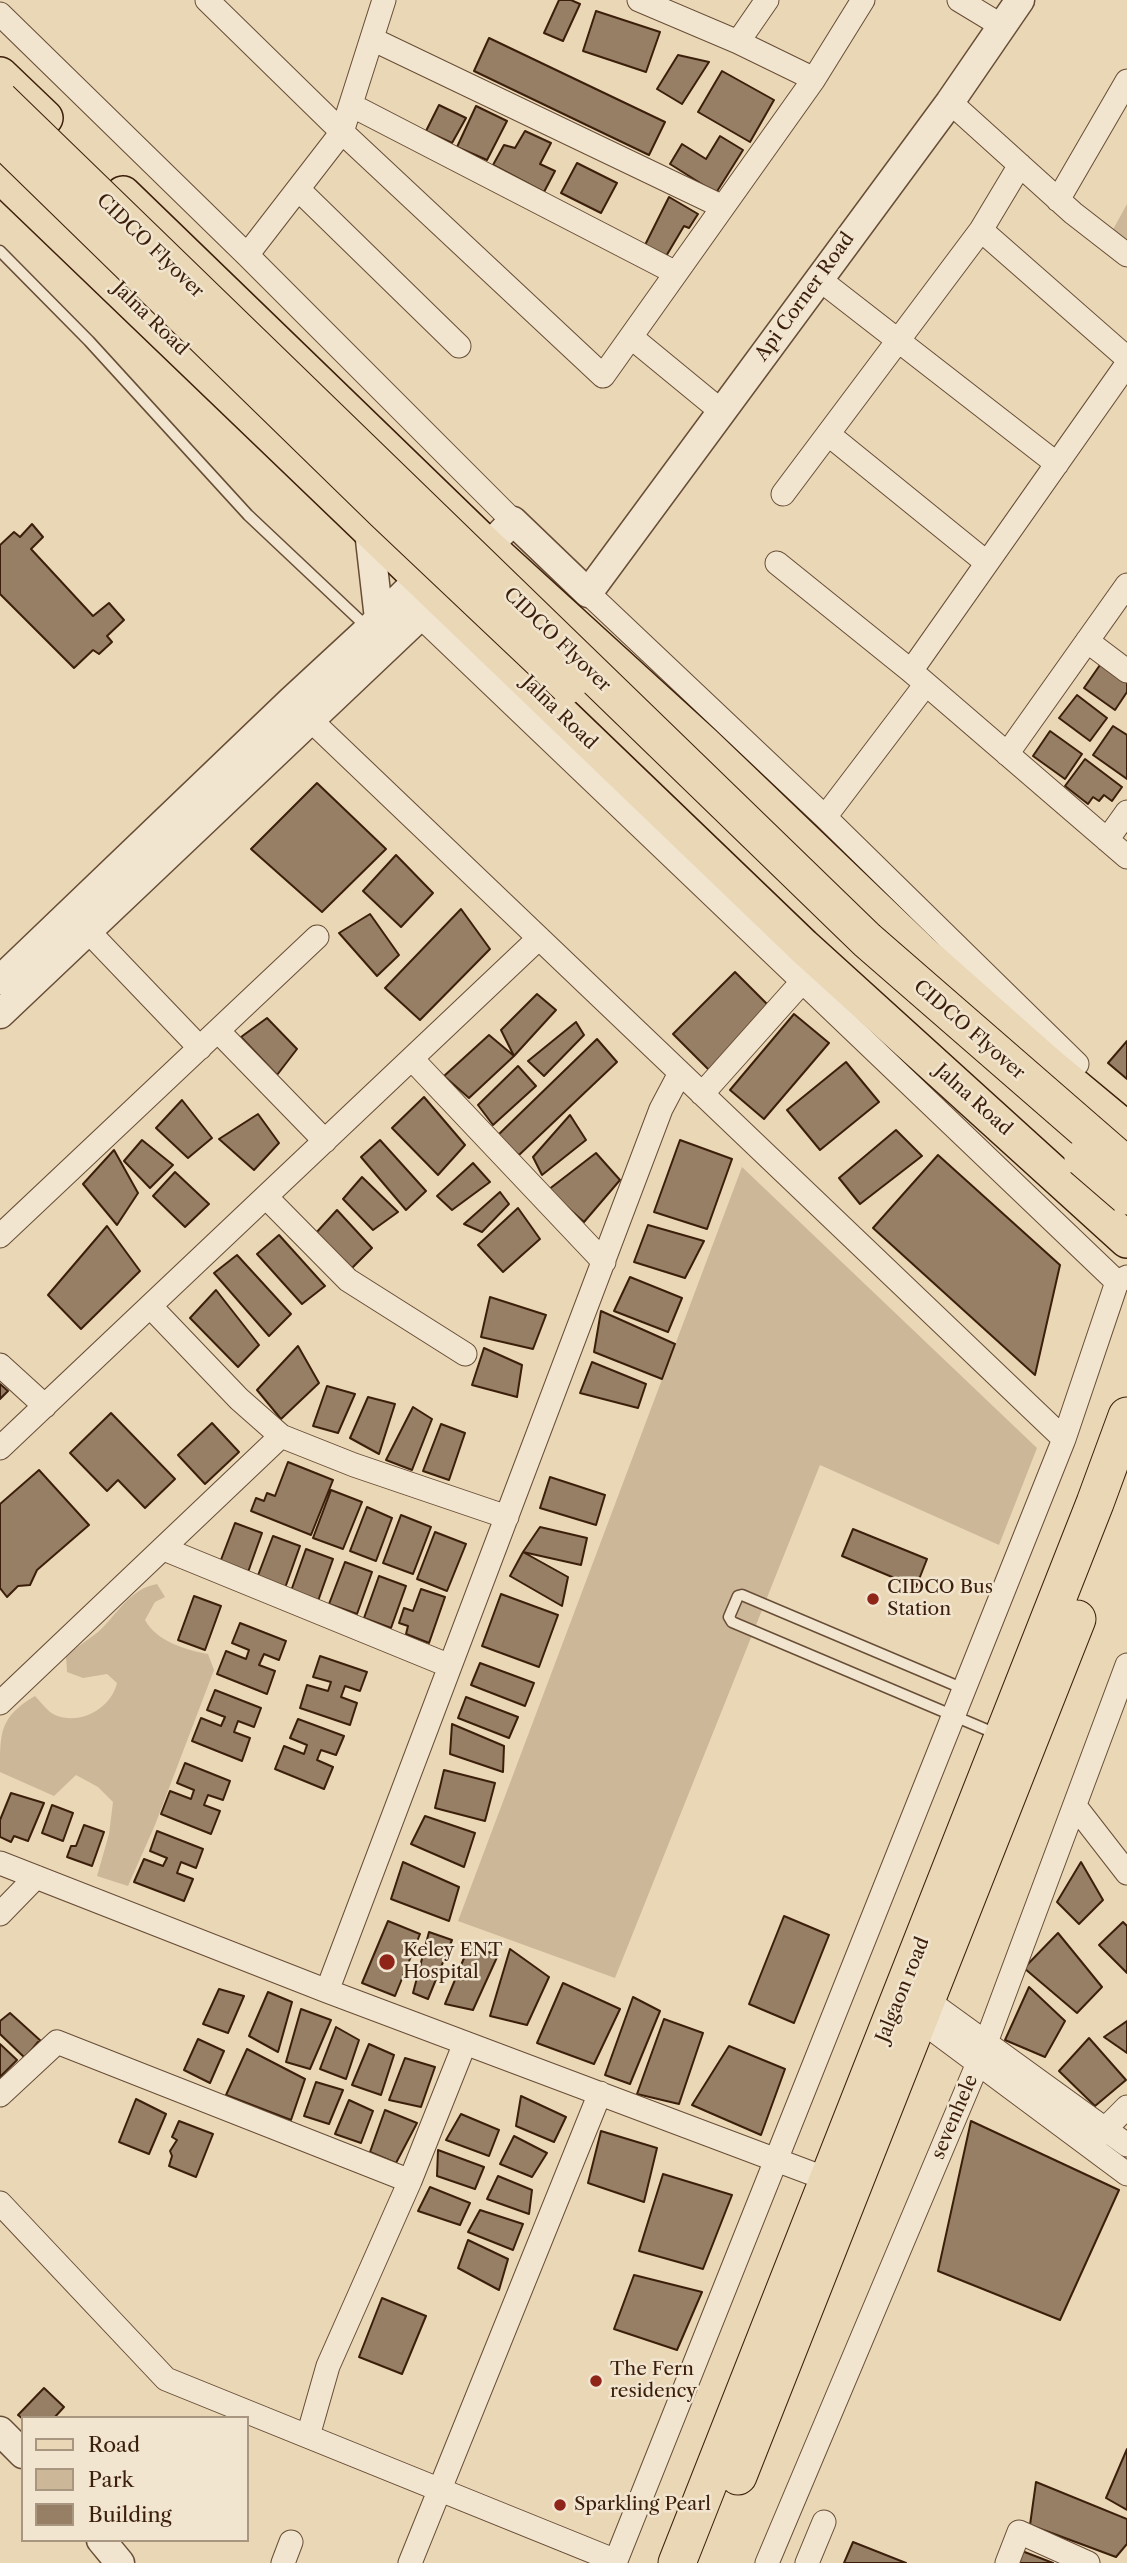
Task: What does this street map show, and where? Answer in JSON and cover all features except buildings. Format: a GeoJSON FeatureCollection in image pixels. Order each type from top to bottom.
{"type":"FeatureCollection","features":[{"type":"Feature","properties":{"kind":"highway","name":"CIDCO Flyover"},"geometry":{"type":"LineString","coordinates":[[0,100],[867,940],[1127,1166]]}},
{"type":"Feature","properties":{"kind":"highway","name":"CIDCO Flyover"},"geometry":{"type":"LineString","coordinates":[[0,137],[384,512],[880,979],[1127,1196]]}},
{"type":"Feature","properties":{"kind":"highway","name":"Jalgaon road"},"geometry":{"type":"LineString","coordinates":[[704,2563],[840,2184],[923,2010],[1127,1416]]}},
{"type":"Feature","properties":{"kind":"highway","name":"Jalgaon road"},"geometry":{"type":"LineString","coordinates":[[677,2563],[840,2184],[1015,1742],[1127,1491]]}},
{"type":"Feature","properties":{"kind":"main road"},"geometry":{"type":"LineString","coordinates":[[0,75],[478,537],[703,743],[919,950],[1127,1130]]}},
{"type":"Feature","properties":{"kind":"main road","name":"Jalna Road"},"geometry":{"type":"LineString","coordinates":[[0,175],[369,531],[426,597],[803,946],[1127,1240]]}},
{"type":"Feature","properties":{"kind":"street"},"geometry":{"type":"LineString","coordinates":[[207,0],[342,132],[603,376],[814,79],[863,0]]}},
{"type":"Feature","properties":{"kind":"street"},"geometry":{"type":"LineString","coordinates":[[247,255],[342,132],[384,0]]}},
{"type":"Feature","properties":{"kind":"street"},"geometry":{"type":"LineString","coordinates":[[639,0],[738,42],[814,79]]}},
{"type":"Feature","properties":{"kind":"street"},"geometry":{"type":"LineString","coordinates":[[738,42],[767,0]]}},
{"type":"Feature","properties":{"kind":"street"},"geometry":{"type":"LineString","coordinates":[[959,0],[1002,26]]}},
{"type":"Feature","properties":{"kind":"street","name":"Api Corner Road"},"geometry":{"type":"LineString","coordinates":[[588,593],[950,102],[1020,0]]}},
{"type":"Feature","properties":{"kind":"street"},"geometry":{"type":"LineString","coordinates":[[0,14],[247,255],[513,521],[825,817],[1077,1064]]}},
{"type":"Feature","properties":{"kind":"street"},"geometry":{"type":"LineString","coordinates":[[372,38],[723,207]]}},
{"type":"Feature","properties":{"kind":"street"},"geometry":{"type":"LineString","coordinates":[[1058,200],[1127,81]]}},
{"type":"Feature","properties":{"kind":"street"},"geometry":{"type":"LineString","coordinates":[[950,102],[1058,200],[1127,255]]}},
{"type":"Feature","properties":{"kind":"street"},"geometry":{"type":"LineString","coordinates":[[351,105],[676,273]]}},
{"type":"Feature","properties":{"kind":"street"},"geometry":{"type":"LineString","coordinates":[[783,494],[981,229],[1020,165]]}},
{"type":"Feature","properties":{"kind":"street"},"geometry":{"type":"LineString","coordinates":[[298,189],[459,346]]}},
{"type":"Feature","properties":{"kind":"street"},"geometry":{"type":"LineString","coordinates":[[981,229],[1127,358]]}},
{"type":"Feature","properties":{"kind":"street"},"geometry":{"type":"LineString","coordinates":[[818,279],[1057,464]]}},
{"type":"Feature","properties":{"kind":"street"},"geometry":{"type":"LineString","coordinates":[[631,337],[722,411]]}},
{"type":"Feature","properties":{"kind":"street"},"geometry":{"type":"LineString","coordinates":[[825,817],[918,678],[987,563],[1127,364]]}},
{"type":"Feature","properties":{"kind":"street"},"geometry":{"type":"LineString","coordinates":[[828,434],[987,563]]}},
{"type":"Feature","properties":{"kind":"street"},"geometry":{"type":"LineString","coordinates":[[0,1014],[311,720],[478,537],[513,521]]}},
{"type":"Feature","properties":{"kind":"street"},"geometry":{"type":"LineString","coordinates":[[369,531],[374,624]]}},
{"type":"Feature","properties":{"kind":"street"},"geometry":{"type":"LineString","coordinates":[[778,563],[918,678],[1127,857]]}},
{"type":"Feature","properties":{"kind":"street"},"geometry":{"type":"LineString","coordinates":[[1007,754],[1127,585]]}},
{"type":"Feature","properties":{"kind":"street"},"geometry":{"type":"LineString","coordinates":[[0,980],[290,701],[374,624],[426,597]]}},
{"type":"Feature","properties":{"kind":"street"},"geometry":{"type":"LineString","coordinates":[[0,2203],[166,2379],[616,2562],[1064,1439],[1122,1279],[802,982],[426,597]]}},
{"type":"Feature","properties":{"kind":"street"},"geometry":{"type":"LineString","coordinates":[[1087,641],[1127,671]]}},
{"type":"Feature","properties":{"kind":"street"},"geometry":{"type":"LineString","coordinates":[[290,701],[1064,1439]]}},
{"type":"Feature","properties":{"kind":"street"},"geometry":{"type":"LineString","coordinates":[[1107,840],[1127,812]]}},
{"type":"Feature","properties":{"kind":"street"},"geometry":{"type":"LineString","coordinates":[[88,931],[200,1048]]}},
{"type":"Feature","properties":{"kind":"street"},"geometry":{"type":"LineString","coordinates":[[0,1236],[317,937]]}},
{"type":"Feature","properties":{"kind":"street"},"geometry":{"type":"LineString","coordinates":[[0,1448],[539,939]]}},
{"type":"Feature","properties":{"kind":"street"},"geometry":{"type":"LineString","coordinates":[[702,1094],[802,982]]}},
{"type":"Feature","properties":{"kind":"street"},"geometry":{"type":"LineString","coordinates":[[218,1031],[325,1140]]}},
{"type":"Feature","properties":{"kind":"street"},"geometry":{"type":"LineString","coordinates":[[412,1059],[604,1262]]}},
{"type":"Feature","properties":{"kind":"street"},"geometry":{"type":"LineString","coordinates":[[327,1990],[662,1109],[680,1073]]}},
{"type":"Feature","properties":{"kind":"street"},"geometry":{"type":"LineString","coordinates":[[265,1197],[348,1280],[465,1354]]}},
{"type":"Feature","properties":{"kind":"street"},"geometry":{"type":"LineString","coordinates":[[150,1306],[239,1399],[281,1436],[354,1465],[507,1517]]}},
{"type":"Feature","properties":{"kind":"street"},"geometry":{"type":"LineString","coordinates":[[0,1365],[45,1406]]}},
{"type":"Feature","properties":{"kind":"street"},"geometry":{"type":"LineString","coordinates":[[0,1703],[281,1436]]}},
{"type":"Feature","properties":{"kind":"street"},"geometry":{"type":"LineString","coordinates":[[164,1549],[450,1666]]}},
{"type":"Feature","properties":{"kind":"street","name":"sevenhele"},"geometry":{"type":"LineString","coordinates":[[767,2563],[978,2064],[1127,1665]]}},
{"type":"Feature","properties":{"kind":"street"},"geometry":{"type":"LineString","coordinates":[[1074,1806],[1127,1873]]}},
{"type":"Feature","properties":{"kind":"street"},"geometry":{"type":"LineString","coordinates":[[0,1863],[840,2184]]}},
{"type":"Feature","properties":{"kind":"street"},"geometry":{"type":"LineString","coordinates":[[0,1914],[36,1877]]}},
{"type":"Feature","properties":{"kind":"street"},"geometry":{"type":"LineString","coordinates":[[923,2010],[986,2042],[1127,2145]]}},
{"type":"Feature","properties":{"kind":"street"},"geometry":{"type":"LineString","coordinates":[[923,2010],[978,2064],[1127,2174]]}},
{"type":"Feature","properties":{"kind":"street"},"geometry":{"type":"LineString","coordinates":[[0,2095],[57,2042],[410,2181]]}},
{"type":"Feature","properties":{"kind":"street"},"geometry":{"type":"LineString","coordinates":[[308,2436],[328,2366],[410,2181],[466,2043]]}},
{"type":"Feature","properties":{"kind":"street"},"geometry":{"type":"LineString","coordinates":[[410,2563],[600,2094]]}},
{"type":"Feature","properties":{"kind":"street"},"geometry":{"type":"LineString","coordinates":[[1088,2146],[1127,2108]]}},
{"type":"Feature","properties":{"kind":"street"},"geometry":{"type":"LineString","coordinates":[[0,2431],[21,2452]]}},
{"type":"Feature","properties":{"kind":"street"},"geometry":{"type":"LineString","coordinates":[[807,2563],[824,2522]]}},
{"type":"Feature","properties":{"kind":"street"},"geometry":{"type":"LineString","coordinates":[[1007,2563],[1019,2532],[1088,2563]]}},
{"type":"Feature","properties":{"kind":"street"},"geometry":{"type":"LineString","coordinates":[[103,2542],[120,2563]]}},
{"type":"Feature","properties":{"kind":"lane"},"geometry":{"type":"LineString","coordinates":[[0,251],[89,341],[248,515],[374,624]]}},
{"type":"Feature","properties":{"kind":"lane"},"geometry":{"type":"LineString","coordinates":[[964,1689],[742,1595],[738,1596],[729,1617],[732,1622],[1015,1742]]}},
{"type":"Feature","properties":{"kind":"green space"},"geometry":{"type":"Polygon","coordinates":[[[1127,204],[1127,243],[1110,235],[1127,204]]]}},
{"type":"Feature","properties":{"kind":"green space"},"geometry":{"type":"Polygon","coordinates":[[[742,1167],[1037,1448],[999,1545],[820,1465],[615,1978],[458,1921],[742,1167]]]}},
{"type":"Feature","properties":{"kind":"green space"},"geometry":{"type":"Polygon","coordinates":[[[157,1584],[165,1597],[155,1602],[145,1620],[156,1634],[164,1639],[208,1654],[214,1670],[155,1825],[128,1886],[97,1876],[109,1834],[113,1802],[98,1787],[76,1775],[54,1796],[0,1772],[2,1735],[9,1718],[35,1696],[52,1714],[65,1718],[84,1716],[102,1707],[114,1692],[117,1683],[107,1674],[83,1678],[67,1672],[66,1655],[98,1632],[131,1597],[157,1584]]]}},
{"type":"Feature","properties":{"kind":"place","name":"CIDCO Bus Station"},"geometry":{"type":"Point","coordinates":[873,1599]}},
{"type":"Feature","properties":{"kind":"place","name":"Keley ENT Hospital"},"geometry":{"type":"Point","coordinates":[387,1962]}},
{"type":"Feature","properties":{"kind":"place","name":"The Fern residency"},"geometry":{"type":"Point","coordinates":[596,2381]}},
{"type":"Feature","properties":{"kind":"place","name":"Sparkling Pearl"},"geometry":{"type":"Point","coordinates":[560,2505]}}]}
